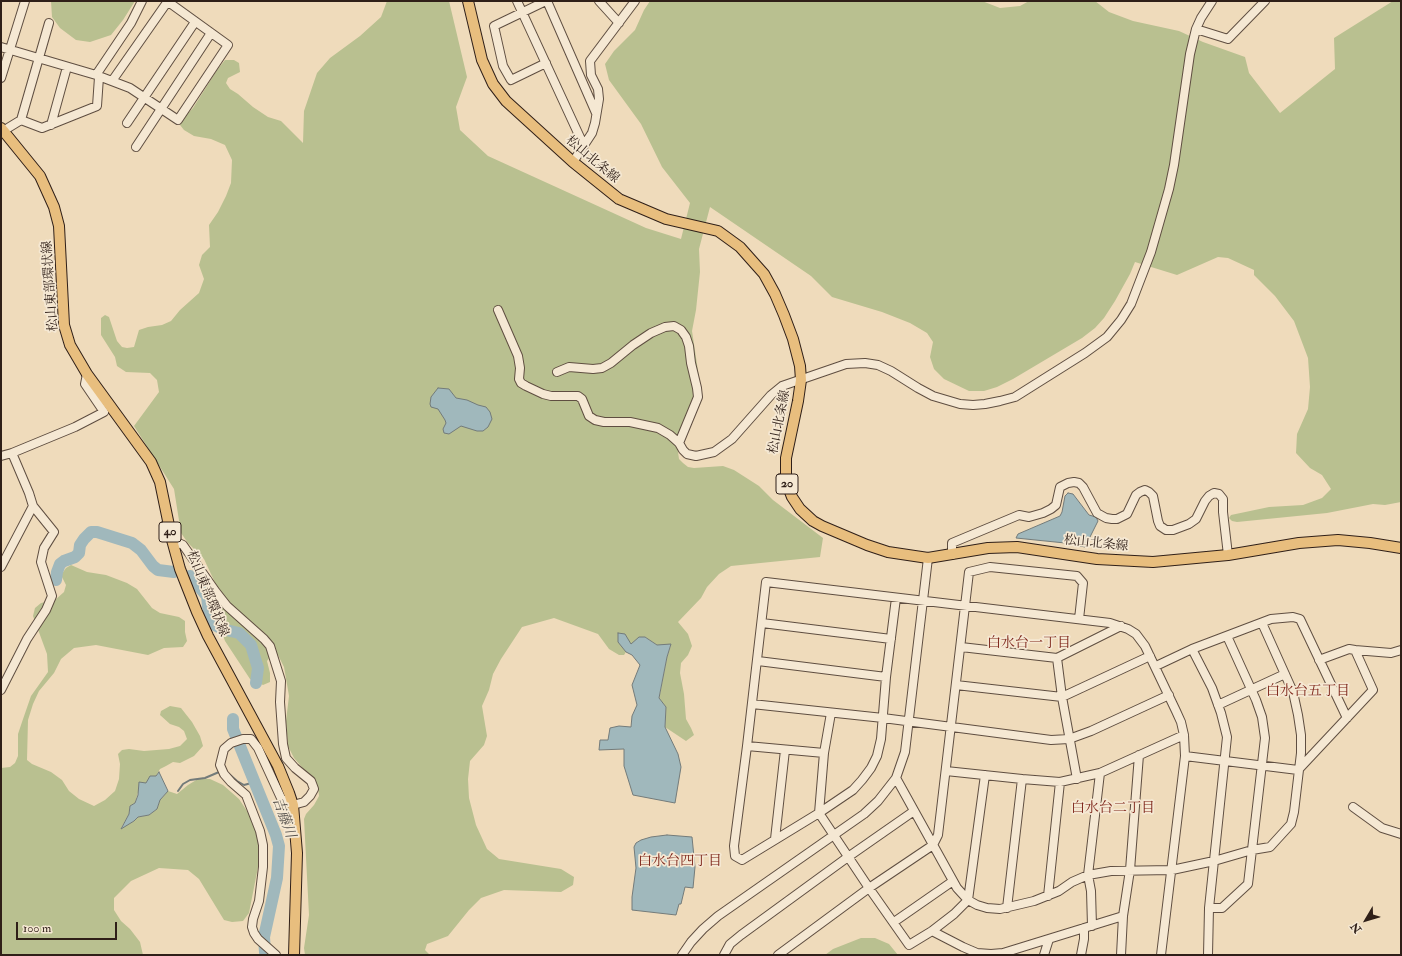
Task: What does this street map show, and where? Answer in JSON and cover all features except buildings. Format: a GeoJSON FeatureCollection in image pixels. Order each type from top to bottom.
{"type":"FeatureCollection","features":[{"type":"Feature","properties":{"kind":"main road","name":"松山北条線"},"geometry":{"type":"LineString","coordinates":[[468,1],[482,60],[493,84],[506,101],[573,162],[619,199],[666,219],[718,231],[740,247],[764,274],[775,294],[793,339],[800,366],[801,380],[798,401],[785,468],[787,484],[795,503],[813,521],[831,531],[888,552],[928,558],[988,548],[1017,548],[1097,560],[1153,562],[1228,554],[1299,543],[1326,541],[1353,541],[1401,548]]}},
{"type":"Feature","properties":{"kind":"main road","name":"松山東部環状線"},"geometry":{"type":"LineString","coordinates":[[2,129],[40,176],[54,207],[59,226],[61,247],[64,325],[70,345],[87,374],[151,462],[160,482],[172,540],[180,569],[206,630],[285,782],[293,805],[297,853],[294,955]]}},
{"type":"Feature","properties":{"kind":"street"},"geometry":{"type":"LineString","coordinates":[[1,78],[25,1]]}},
{"type":"Feature","properties":{"kind":"street"},"geometry":{"type":"LineString","coordinates":[[2,129],[21,120],[42,128],[97,106],[98,76],[131,23],[142,1]]}},
{"type":"Feature","properties":{"kind":"street"},"geometry":{"type":"LineString","coordinates":[[1,47],[98,76],[112,82],[130,88],[178,120],[228,45],[168,1],[112,82]]}},
{"type":"Feature","properties":{"kind":"street"},"geometry":{"type":"LineString","coordinates":[[517,1],[584,146]]}},
{"type":"Feature","properties":{"kind":"street"},"geometry":{"type":"LineString","coordinates":[[546,63],[511,80],[503,66],[494,26],[546,1],[596,113]]}},
{"type":"Feature","properties":{"kind":"street"},"geometry":{"type":"LineString","coordinates":[[553,1],[554,16]]}},
{"type":"Feature","properties":{"kind":"street"},"geometry":{"type":"LineString","coordinates":[[599,1],[619,23]]}},
{"type":"Feature","properties":{"kind":"street"},"geometry":{"type":"LineString","coordinates":[[573,162],[592,133],[595,124],[599,99],[598,89],[591,75],[590,61],[635,1]]}},
{"type":"Feature","properties":{"kind":"street"},"geometry":{"type":"LineString","coordinates":[[498,310],[518,356],[520,368],[519,379],[521,383],[543,394],[551,396],[578,396],[582,399],[585,410],[589,416],[595,420],[604,422],[630,422],[653,427],[670,435],[679,443],[687,454],[696,456],[714,452],[723,447],[782,386],[841,366],[865,363],[878,365],[933,396],[960,404],[985,404],[1016,397],[1085,353],[1107,336],[1121,320],[1131,304],[1155,239],[1169,189],[1174,165],[1190,54],[1196,29],[1212,1]]}},
{"type":"Feature","properties":{"kind":"street"},"geometry":{"type":"LineString","coordinates":[[1196,29],[1228,39],[1265,1]]}},
{"type":"Feature","properties":{"kind":"street"},"geometry":{"type":"LineString","coordinates":[[127,123],[195,22]]}},
{"type":"Feature","properties":{"kind":"street"},"geometry":{"type":"LineString","coordinates":[[21,120],[49,23]]}},
{"type":"Feature","properties":{"kind":"street"},"geometry":{"type":"LineString","coordinates":[[136,147],[211,33]]}},
{"type":"Feature","properties":{"kind":"street"},"geometry":{"type":"LineString","coordinates":[[51,124],[67,67]]}},
{"type":"Feature","properties":{"kind":"street"},"geometry":{"type":"LineString","coordinates":[[557,372],[570,367],[593,369],[602,368],[651,333],[665,327],[674,326],[681,330],[686,336],[689,346],[698,397],[679,443]]}},
{"type":"Feature","properties":{"kind":"street"},"geometry":{"type":"LineString","coordinates":[[1,456],[75,428],[104,412],[85,384],[87,374]]}},
{"type":"Feature","properties":{"kind":"street"},"geometry":{"type":"LineString","coordinates":[[1,690],[28,639],[46,610],[52,596],[41,562],[44,548],[54,532],[33,506],[12,453]]}},
{"type":"Feature","properties":{"kind":"street"},"geometry":{"type":"LineString","coordinates":[[952,555],[952,543],[1018,516],[1029,517],[1051,509],[1056,505],[1060,487],[1068,482],[1079,483],[1083,487],[1097,513],[1106,518],[1112,519],[1117,519],[1127,514],[1136,496],[1145,490],[1153,496],[1158,521],[1160,526],[1166,530],[1173,530],[1189,524],[1196,519],[1209,496],[1214,493],[1219,494],[1223,499],[1228,554]]}},
{"type":"Feature","properties":{"kind":"street"},"geometry":{"type":"LineString","coordinates":[[1,567],[33,506]]}},
{"type":"Feature","properties":{"kind":"street"},"geometry":{"type":"LineString","coordinates":[[172,540],[184,545],[216,592],[228,606],[270,646],[281,681],[280,702],[283,744],[286,758],[295,768],[311,781],[314,789],[304,802],[293,805],[281,798],[258,748],[252,739],[243,739],[231,743],[224,749],[220,765],[224,774],[246,795],[261,838],[263,867],[259,901],[252,927],[258,939],[273,952]]}},
{"type":"Feature","properties":{"kind":"street"},"geometry":{"type":"LineString","coordinates":[[682,955],[703,929],[718,916],[864,814],[878,801],[896,778],[905,752],[910,722],[928,558]]}},
{"type":"Feature","properties":{"kind":"street"},"geometry":{"type":"LineString","coordinates":[[778,955],[869,888],[933,844],[938,835],[952,728],[969,572],[990,567],[1077,576],[1083,583],[1079,619]]}},
{"type":"Feature","properties":{"kind":"street"},"geometry":{"type":"LineString","coordinates":[[896,598],[886,677],[881,739],[877,756],[871,768],[852,790],[819,812],[742,860],[735,856],[734,846],[758,661],[766,582],[1110,622],[1136,634],[1145,646],[1156,666],[1181,722],[1184,736],[1185,756],[1161,955]]}},
{"type":"Feature","properties":{"kind":"street"},"geometry":{"type":"LineString","coordinates":[[1156,666],[1192,649],[1262,622],[1271,619],[1293,617],[1300,619],[1346,718]]}},
{"type":"Feature","properties":{"kind":"street"},"geometry":{"type":"LineString","coordinates":[[896,778],[952,881],[968,900],[987,908],[1007,908],[1034,901],[1048,896],[1088,875],[1112,871],[1172,870],[1270,847],[1291,824],[1294,812],[1300,753],[1300,729],[1293,692],[1262,622]]}},
{"type":"Feature","properties":{"kind":"street"},"geometry":{"type":"LineString","coordinates":[[762,623],[891,639]]}},
{"type":"Feature","properties":{"kind":"street"},"geometry":{"type":"LineString","coordinates":[[961,647],[1056,658],[1121,626]]}},
{"type":"Feature","properties":{"kind":"street"},"geometry":{"type":"LineString","coordinates":[[1209,908],[1222,908],[1248,884],[1265,738],[1262,717],[1252,689],[1227,636]]}},
{"type":"Feature","properties":{"kind":"street"},"geometry":{"type":"LineString","coordinates":[[1192,649],[1212,688],[1221,713],[1226,737],[1225,760],[1209,908],[1208,955]]}},
{"type":"Feature","properties":{"kind":"street"},"geometry":{"type":"LineString","coordinates":[[1319,660],[1349,649],[1391,654],[1401,650]]}},
{"type":"Feature","properties":{"kind":"street"},"geometry":{"type":"LineString","coordinates":[[1298,770],[1373,690],[1355,650]]}},
{"type":"Feature","properties":{"kind":"street"},"geometry":{"type":"LineString","coordinates":[[956,685],[1062,697],[1150,656]]}},
{"type":"Feature","properties":{"kind":"street"},"geometry":{"type":"LineString","coordinates":[[1056,658],[1077,779]]}},
{"type":"Feature","properties":{"kind":"street"},"geometry":{"type":"LineString","coordinates":[[758,661],[886,677]]}},
{"type":"Feature","properties":{"kind":"street"},"geometry":{"type":"LineString","coordinates":[[1218,705],[1285,674]]}},
{"type":"Feature","properties":{"kind":"street"},"geometry":{"type":"LineString","coordinates":[[752,704],[883,718],[1050,740],[1069,739],[1091,731],[1169,695]]}},
{"type":"Feature","properties":{"kind":"street"},"geometry":{"type":"LineString","coordinates":[[831,713],[824,754],[819,812],[848,857],[909,945],[932,931],[954,914],[968,900],[985,775]]}},
{"type":"Feature","properties":{"kind":"street"},"geometry":{"type":"LineString","coordinates":[[946,771],[1060,782],[1100,774],[1139,755],[1184,736]]}},
{"type":"Feature","properties":{"kind":"street"},"geometry":{"type":"LineString","coordinates":[[747,746],[824,754]]}},
{"type":"Feature","properties":{"kind":"street"},"geometry":{"type":"LineString","coordinates":[[775,840],[785,750]]}},
{"type":"Feature","properties":{"kind":"street"},"geometry":{"type":"LineString","coordinates":[[1121,955],[1123,916],[1130,870],[1139,755]]}},
{"type":"Feature","properties":{"kind":"street"},"geometry":{"type":"LineString","coordinates":[[1185,756],[1298,770]]}},
{"type":"Feature","properties":{"kind":"street"},"geometry":{"type":"LineString","coordinates":[[1092,926],[1091,891],[1088,875],[1100,774]]}},
{"type":"Feature","properties":{"kind":"street"},"geometry":{"type":"LineString","coordinates":[[1007,908],[1022,779]]}},
{"type":"Feature","properties":{"kind":"street"},"geometry":{"type":"LineString","coordinates":[[1048,896],[1060,782]]}},
{"type":"Feature","properties":{"kind":"street"},"geometry":{"type":"LineString","coordinates":[[1353,807],[1382,828],[1401,834]]}},
{"type":"Feature","properties":{"kind":"street"},"geometry":{"type":"LineString","coordinates":[[724,955],[730,944],[741,935],[848,857],[914,812]]}},
{"type":"Feature","properties":{"kind":"street"},"geometry":{"type":"LineString","coordinates":[[894,922],[952,881]]}},
{"type":"Feature","properties":{"kind":"street"},"geometry":{"type":"LineString","coordinates":[[932,931],[977,953],[1003,954],[1123,916]]}},
{"type":"Feature","properties":{"kind":"street"},"geometry":{"type":"LineString","coordinates":[[1081,955],[1084,939],[1084,928]]}},
{"type":"Feature","properties":{"kind":"street"},"geometry":{"type":"LineString","coordinates":[[1044,955],[1049,939]]}},
{"type":"Feature","properties":{"kind":"green space"},"geometry":{"type":"Polygon","coordinates":[[[51,1],[135,1],[111,35],[90,42],[76,40],[60,28],[52,17],[51,1]]]}},
{"type":"Feature","properties":{"kind":"green space"},"geometry":{"type":"Polygon","coordinates":[[[387,1],[449,1],[467,77],[456,107],[460,130],[488,156],[646,228],[681,239],[690,203],[662,167],[641,124],[609,80],[605,64],[614,51],[635,30],[650,1],[982,1],[1000,8],[1020,6],[1029,1],[1095,1],[1109,12],[1133,21],[1179,31],[1203,42],[1245,57],[1249,73],[1280,113],[1335,69],[1334,38],[1393,1],[1401,1],[1401,502],[1385,505],[1373,504],[1327,513],[1237,522],[1232,521],[1229,518],[1231,515],[1269,507],[1303,505],[1322,498],[1331,489],[1322,475],[1310,468],[1296,453],[1297,434],[1308,409],[1310,387],[1308,358],[1294,321],[1275,296],[1254,275],[1254,270],[1228,258],[1218,257],[1177,275],[1135,262],[1115,301],[1104,318],[1095,328],[1082,338],[997,387],[984,391],[969,391],[944,379],[934,369],[930,357],[933,342],[927,333],[910,323],[882,312],[832,297],[811,276],[710,207],[699,249],[700,272],[692,331],[702,397],[678,452],[679,459],[688,467],[694,468],[723,466],[734,470],[759,486],[773,500],[823,538],[820,557],[731,566],[719,574],[707,587],[701,598],[678,622],[688,634],[692,646],[688,655],[681,663],[680,673],[684,694],[686,719],[694,735],[686,741],[665,727],[666,707],[659,699],[667,657],[671,645],[657,645],[645,637],[631,644],[619,633],[619,642],[626,652],[624,655],[619,655],[609,649],[598,634],[554,618],[522,627],[493,674],[489,690],[482,706],[487,736],[484,745],[470,761],[468,779],[469,798],[476,825],[487,849],[499,859],[561,869],[574,877],[573,885],[561,892],[504,890],[481,898],[448,936],[427,944],[425,950],[430,955],[305,955],[304,948],[309,915],[304,819],[319,796],[318,786],[294,758],[288,746],[286,721],[289,696],[284,667],[278,655],[270,657],[267,661],[270,673],[270,682],[263,685],[250,679],[225,641],[217,619],[215,603],[218,589],[204,559],[188,543],[181,533],[174,489],[134,426],[159,392],[157,380],[150,373],[126,372],[117,366],[115,357],[101,335],[101,318],[105,315],[109,317],[117,341],[122,347],[134,347],[139,330],[162,325],[171,321],[180,310],[199,293],[204,279],[199,265],[202,255],[210,247],[209,225],[218,212],[231,183],[232,160],[225,145],[211,139],[194,136],[184,130],[180,125],[182,119],[193,108],[225,60],[234,60],[239,63],[240,72],[228,78],[226,83],[230,89],[268,117],[281,121],[303,143],[304,111],[317,73],[330,58],[360,36],[381,17],[387,1]]]}},
{"type":"Feature","properties":{"kind":"green space"},"geometry":{"type":"Polygon","coordinates":[[[71,565],[87,572],[106,575],[127,583],[137,589],[152,608],[160,613],[179,617],[185,621],[187,641],[183,647],[164,648],[148,655],[96,645],[74,648],[61,659],[54,673],[39,691],[33,704],[28,720],[27,760],[32,764],[51,772],[62,780],[69,791],[79,799],[94,806],[105,800],[115,791],[119,779],[120,764],[118,754],[122,750],[129,749],[144,751],[169,749],[180,746],[187,739],[184,731],[179,727],[170,724],[160,715],[161,711],[170,706],[181,708],[192,722],[200,736],[203,746],[194,756],[180,763],[173,762],[160,769],[156,776],[139,789],[135,803],[130,806],[129,814],[121,828],[138,817],[149,815],[157,809],[160,800],[168,791],[177,794],[198,779],[210,779],[223,785],[239,799],[253,820],[258,842],[258,867],[249,913],[243,921],[232,922],[224,920],[199,879],[188,870],[159,868],[131,881],[114,898],[114,910],[121,921],[130,929],[140,942],[143,955],[1,955],[1,768],[10,767],[15,763],[18,756],[18,734],[31,696],[48,672],[47,654],[33,616],[35,608],[41,603],[55,600],[64,592],[66,585],[61,575],[66,568],[71,565]]]}},
{"type":"Feature","properties":{"kind":"green space"},"geometry":{"type":"Polygon","coordinates":[[[861,938],[875,938],[889,944],[898,955],[825,955],[833,949],[861,938]]]}},
{"type":"Feature","properties":{"kind":"water"},"geometry":{"type":"Polygon","coordinates":[[[438,388],[449,389],[456,398],[467,400],[486,407],[490,412],[492,419],[488,427],[483,431],[477,431],[461,426],[449,434],[444,433],[443,429],[446,423],[445,420],[438,409],[431,407],[430,404],[431,397],[438,388]]]}},
{"type":"Feature","properties":{"kind":"water"},"geometry":{"type":"Polygon","coordinates":[[[1068,493],[1073,494],[1089,515],[1096,517],[1098,521],[1085,547],[1065,543],[1016,538],[1018,534],[1060,516],[1065,496],[1068,493]]]}},
{"type":"Feature","properties":{"kind":"water"},"geometry":{"type":"Polygon","coordinates":[[[618,633],[625,634],[631,644],[639,637],[645,637],[657,645],[671,644],[659,698],[666,707],[665,727],[678,754],[681,767],[675,803],[633,795],[624,766],[624,749],[599,750],[600,740],[608,740],[610,728],[619,726],[631,727],[632,716],[637,705],[632,685],[640,665],[618,642],[618,633]]]}},
{"type":"Feature","properties":{"kind":"water"},"geometry":{"type":"Polygon","coordinates":[[[159,772],[168,791],[160,800],[157,809],[149,815],[138,817],[121,829],[129,814],[130,806],[135,803],[138,795],[139,782],[146,783],[150,776],[156,776],[159,772]]]}},
{"type":"Feature","properties":{"kind":"water"},"geometry":{"type":"Polygon","coordinates":[[[667,835],[692,837],[695,867],[693,888],[685,887],[681,904],[679,904],[676,915],[632,910],[632,897],[636,868],[634,847],[636,843],[641,840],[667,835]]]}},
{"type":"Feature","properties":{"kind":"waterway","name":"吉藤川"},"geometry":{"type":"LineString","coordinates":[[56,580],[60,564],[75,557],[79,553],[80,545],[91,532],[97,532],[132,543],[141,550],[153,566],[158,570],[174,572]]}},
{"type":"Feature","properties":{"kind":"waterway","name":"吉藤川"},"geometry":{"type":"LineString","coordinates":[[190,576],[207,596],[209,616],[215,625],[222,629],[239,633],[251,645],[258,668],[256,683]]}},
{"type":"Feature","properties":{"kind":"waterway","name":"吉藤川"},"geometry":{"type":"LineString","coordinates":[[233,719],[233,729],[276,835],[279,846],[277,878],[264,937],[266,955]]}},
{"type":"Feature","properties":{"kind":"waterway"},"geometry":{"type":"LineString","coordinates":[[178,791],[183,784],[190,780],[205,778],[219,772]]}},
{"type":"Feature","properties":{"kind":"waterway"},"geometry":{"type":"LineString","coordinates":[[228,773],[244,785],[255,782]]}},
{"type":"Feature","properties":{"kind":"district","name":"白水台一丁目"},"geometry":{"type":"Point","coordinates":[1029,644]}},
{"type":"Feature","properties":{"kind":"district","name":"白水台五丁目"},"geometry":{"type":"Point","coordinates":[1308,692]}},
{"type":"Feature","properties":{"kind":"district","name":"白水台二丁目"},"geometry":{"type":"Point","coordinates":[1113,809]}},
{"type":"Feature","properties":{"kind":"district","name":"白水台四丁目"},"geometry":{"type":"Point","coordinates":[680,862]}}]}
